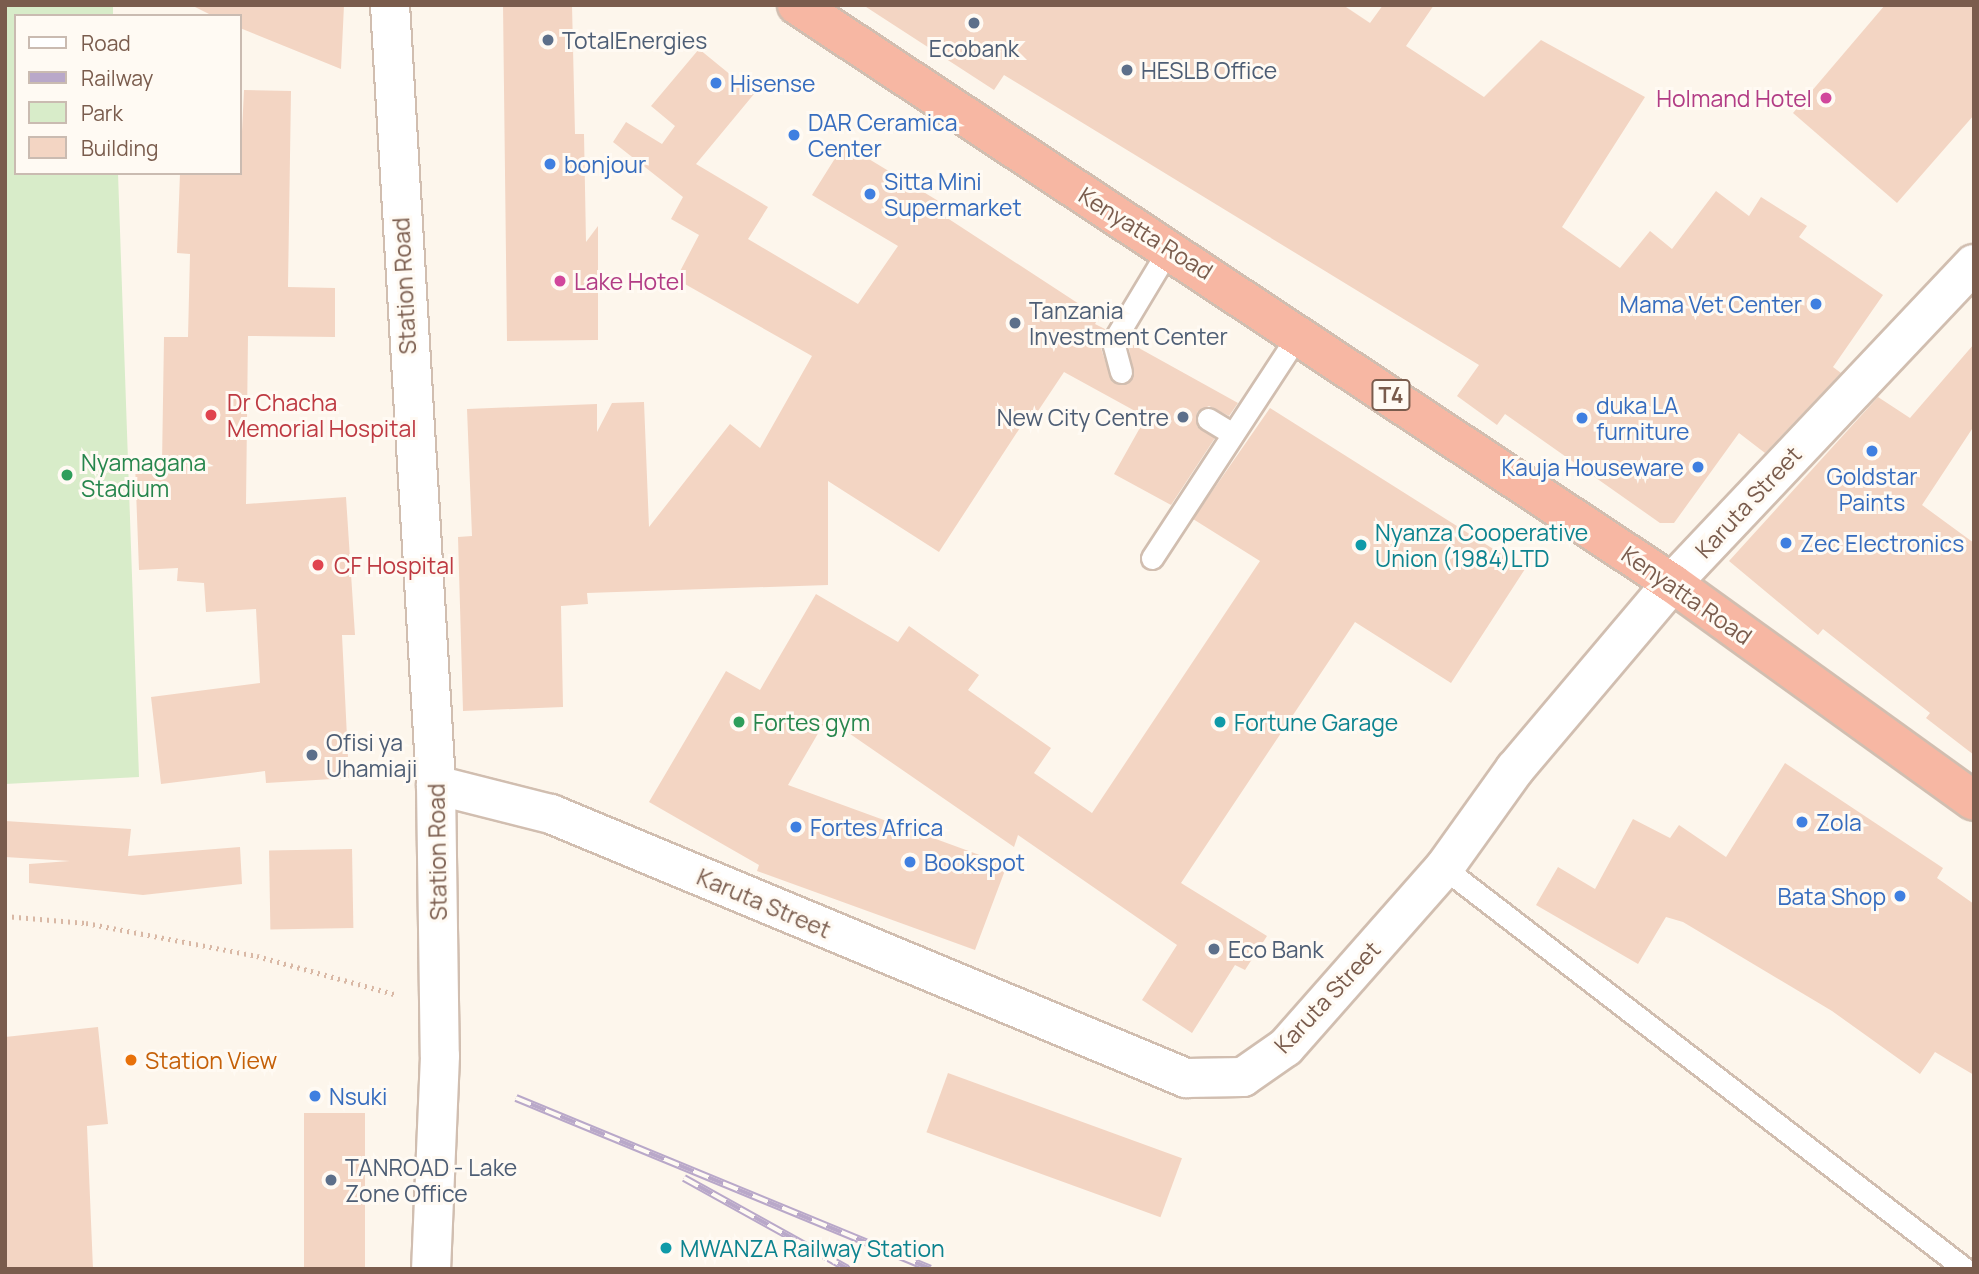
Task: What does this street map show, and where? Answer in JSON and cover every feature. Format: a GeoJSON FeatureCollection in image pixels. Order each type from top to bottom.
{"type":"FeatureCollection","features":[{"type":"Feature","properties":{"kind":"highway","name":"Kenyatta Road"},"geometry":{"type":"LineString","coordinates":[[797,5],[1170,247],[1672,583],[1974,801]]}},
{"type":"Feature","properties":{"kind":"street","name":"Station Road"},"geometry":{"type":"LineString","coordinates":[[393,9],[436,785],[440,1006],[431,1269]]}},
{"type":"Feature","properties":{"kind":"street","name":"Karuta Street"},"geometry":{"type":"LineString","coordinates":[[436,785],[551,814],[1185,1078],[1243,1077],[1286,1047],[1444,867],[1516,769],[1672,583],[1974,264]]}},
{"type":"Feature","properties":{"kind":"lane"},"geometry":{"type":"LineString","coordinates":[[1121,372],[1113,342],[1170,247]]}},
{"type":"Feature","properties":{"kind":"lane"},"geometry":{"type":"LineString","coordinates":[[1152,558],[1299,333]]}},
{"type":"Feature","properties":{"kind":"lane"},"geometry":{"type":"LineString","coordinates":[[1208,419],[1233,434]]}},
{"type":"Feature","properties":{"kind":"lane"},"geometry":{"type":"LineString","coordinates":[[1444,867],[1965,1269]]}},
{"type":"Feature","properties":{"kind":"path"},"geometry":{"type":"LineString","coordinates":[[5,916],[86,923],[257,956],[440,1006]]}},
{"type":"Feature","properties":{"kind":"green space","name":"Nyamagana Stadium"},"geometry":{"type":"Polygon","coordinates":[[[5,5],[113,5],[113,14],[14,14],[14,175],[118,175],[139,777],[5,784],[5,5]]]}},
{"type":"Feature","properties":{"kind":"building"},"geometry":{"type":"Polygon","coordinates":[[[191,5],[344,5],[341,69],[242,29],[242,14],[209,14],[191,5]]]}},
{"type":"Feature","properties":{"kind":"building"},"geometry":{"type":"Polygon","coordinates":[[[503,5],[572,5],[575,134],[584,134],[586,242],[598,226],[598,340],[507,341],[503,5]]]}},
{"type":"Feature","properties":{"kind":"building"},"geometry":{"type":"Polygon","coordinates":[[[863,5],[1343,5],[1370,23],[1383,5],[1434,5],[1406,46],[1484,97],[1541,40],[1645,97],[1562,227],[1620,268],[1650,231],[1672,249],[1716,191],[1749,216],[1761,197],[1807,226],[1799,237],[1883,295],[1833,367],[1841,373],[1765,453],[1739,433],[1674,523],[1660,523],[1505,414],[1497,425],[1457,396],[1479,365],[1004,75],[994,90],[863,5]]]}},
{"type":"Feature","properties":{"kind":"building"},"geometry":{"type":"Polygon","coordinates":[[[1885,5],[1974,5],[1974,115],[1897,203],[1793,113],[1885,5]]]}},
{"type":"Feature","properties":{"kind":"building"},"geometry":{"type":"Polygon","coordinates":[[[699,49],[754,94],[696,164],[768,207],[748,239],[858,304],[898,246],[812,195],[844,144],[940,202],[935,210],[1099,317],[1095,324],[1105,329],[1100,345],[1112,382],[1125,384],[1133,376],[1128,342],[1238,403],[1229,416],[1209,406],[1197,412],[1197,426],[1215,438],[1171,505],[1114,474],[1146,417],[1064,372],[1034,417],[1029,414],[939,552],[828,481],[828,585],[587,593],[588,604],[561,606],[563,707],[463,711],[458,537],[472,536],[467,409],[597,404],[597,432],[612,403],[644,402],[649,527],[730,424],[760,448],[812,356],[676,279],[699,235],[671,219],[683,197],[613,142],[626,122],[662,144],[675,126],[651,106],[699,49]]]}},
{"type":"Feature","properties":{"kind":"building"},"geometry":{"type":"Polygon","coordinates":[[[244,90],[291,91],[288,287],[335,288],[335,337],[248,336],[246,504],[346,497],[355,635],[342,635],[349,778],[266,783],[265,771],[161,784],[151,697],[260,683],[256,609],[206,612],[204,583],[177,581],[178,568],[139,570],[135,463],[162,463],[164,337],[188,337],[190,254],[177,253],[180,175],[242,175],[244,90]]]}},
{"type":"Feature","properties":{"kind":"building"},"geometry":{"type":"Polygon","coordinates":[[[1974,344],[1974,426],[1922,505],[1974,543],[1974,755],[1926,718],[1930,713],[1823,629],[1818,635],[1729,561],[1878,397],[1910,418],[1974,344]]]}},
{"type":"Feature","properties":{"kind":"building"},"geometry":{"type":"Polygon","coordinates":[[[1270,408],[1525,569],[1451,683],[1355,622],[1181,883],[1267,936],[1245,970],[1235,965],[1192,1033],[1142,1000],[1177,945],[1018,835],[1014,847],[827,718],[788,785],[1007,865],[975,950],[757,871],[759,865],[649,802],[726,671],[760,690],[816,594],[898,642],[909,626],[979,675],[968,690],[1051,748],[1034,773],[1092,813],[1260,561],[1193,519],[1270,408]]]}},
{"type":"Feature","properties":{"kind":"building"},"geometry":{"type":"Polygon","coordinates":[[[1785,763],[1943,868],[1937,878],[1974,904],[1974,1075],[1935,1052],[1920,1074],[1832,1011],[1683,922],[1666,917],[1638,964],[1536,905],[1558,867],[1595,889],[1633,819],[1670,838],[1679,825],[1726,857],[1785,763]]]}},
{"type":"Feature","properties":{"kind":"building"},"geometry":{"type":"Polygon","coordinates":[[[5,821],[131,829],[128,856],[240,847],[242,884],[143,895],[29,883],[29,864],[70,861],[5,857],[5,821]]]}},
{"type":"Feature","properties":{"kind":"building"},"geometry":{"type":"Polygon","coordinates":[[[352,849],[353,928],[270,929],[269,850],[352,849]]]}},
{"type":"Feature","properties":{"kind":"building"},"geometry":{"type":"Polygon","coordinates":[[[98,1027],[108,1124],[87,1126],[93,1269],[5,1269],[5,1037],[98,1027]]]}},
{"type":"Feature","properties":{"kind":"building"},"geometry":{"type":"Polygon","coordinates":[[[948,1073],[1182,1158],[1160,1217],[926,1132],[948,1073]]]}},
{"type":"Feature","properties":{"kind":"building"},"geometry":{"type":"Polygon","coordinates":[[[304,1113],[365,1113],[365,1269],[304,1269],[304,1113]]]}},
{"type":"Feature","properties":{"kind":"railway"},"geometry":{"type":"LineString","coordinates":[[516,1098],[930,1269]]}},
{"type":"Feature","properties":{"kind":"railway"},"geometry":{"type":"LineString","coordinates":[[684,1178],[848,1269]]}},
{"type":"Feature","properties":{"kind":"place","name":"Ecobank"},"geometry":{"type":"Point","coordinates":[974,23]}},
{"type":"Feature","properties":{"kind":"place","name":"TotalEnergies"},"geometry":{"type":"Point","coordinates":[548,40]}},
{"type":"Feature","properties":{"kind":"place","name":"HESLB Office"},"geometry":{"type":"Point","coordinates":[1127,70]}},
{"type":"Feature","properties":{"kind":"place","name":"Hisense"},"geometry":{"type":"Point","coordinates":[716,83]}},
{"type":"Feature","properties":{"kind":"place","name":"Holmand Hotel"},"geometry":{"type":"Point","coordinates":[1826,98]}},
{"type":"Feature","properties":{"kind":"place","name":"DAR Ceramica Center"},"geometry":{"type":"Point","coordinates":[794,135]}},
{"type":"Feature","properties":{"kind":"place","name":"bonjour"},"geometry":{"type":"Point","coordinates":[550,164]}},
{"type":"Feature","properties":{"kind":"place","name":"Sitta Mini Supermarket"},"geometry":{"type":"Point","coordinates":[870,194]}},
{"type":"Feature","properties":{"kind":"place","name":"Lake Hotel"},"geometry":{"type":"Point","coordinates":[560,281]}},
{"type":"Feature","properties":{"kind":"place","name":"Mama Vet Center"},"geometry":{"type":"Point","coordinates":[1816,304]}},
{"type":"Feature","properties":{"kind":"place","name":"Tanzania Investment Center"},"geometry":{"type":"Point","coordinates":[1015,323]}},
{"type":"Feature","properties":{"kind":"place","name":"Dr Chacha Memorial Hospital"},"geometry":{"type":"Point","coordinates":[211,415]}},
{"type":"Feature","properties":{"kind":"place","name":"New City Centre"},"geometry":{"type":"Point","coordinates":[1183,417]}},
{"type":"Feature","properties":{"kind":"place","name":"duka LA furniture"},"geometry":{"type":"Point","coordinates":[1582,418]}},
{"type":"Feature","properties":{"kind":"place","name":"Goldstar Paints"},"geometry":{"type":"Point","coordinates":[1872,451]}},
{"type":"Feature","properties":{"kind":"place","name":"Kauja Houseware"},"geometry":{"type":"Point","coordinates":[1698,467]}},
{"type":"Feature","properties":{"kind":"place","name":"Nyamagana Stadium"},"geometry":{"type":"Point","coordinates":[67,475]}},
{"type":"Feature","properties":{"kind":"place","name":"Zec Electronics"},"geometry":{"type":"Point","coordinates":[1786,543]}},
{"type":"Feature","properties":{"kind":"place","name":"Nyanza Cooperative Union (1984)LTD"},"geometry":{"type":"Point","coordinates":[1361,545]}},
{"type":"Feature","properties":{"kind":"place","name":"CF Hospital"},"geometry":{"type":"Point","coordinates":[318,565]}},
{"type":"Feature","properties":{"kind":"place","name":"Fortes gym"},"geometry":{"type":"Point","coordinates":[739,722]}},
{"type":"Feature","properties":{"kind":"place","name":"Fortune Garage"},"geometry":{"type":"Point","coordinates":[1220,722]}},
{"type":"Feature","properties":{"kind":"place","name":"Ofisi ya Uhamiaji"},"geometry":{"type":"Point","coordinates":[312,755]}},
{"type":"Feature","properties":{"kind":"place","name":"Zola"},"geometry":{"type":"Point","coordinates":[1802,822]}},
{"type":"Feature","properties":{"kind":"place","name":"Fortes Africa"},"geometry":{"type":"Point","coordinates":[796,827]}},
{"type":"Feature","properties":{"kind":"place","name":"Bookspot"},"geometry":{"type":"Point","coordinates":[910,862]}},
{"type":"Feature","properties":{"kind":"place","name":"Bata Shop"},"geometry":{"type":"Point","coordinates":[1900,896]}},
{"type":"Feature","properties":{"kind":"place","name":"Eco Bank"},"geometry":{"type":"Point","coordinates":[1214,949]}},
{"type":"Feature","properties":{"kind":"place","name":"Station View"},"geometry":{"type":"Point","coordinates":[131,1060]}},
{"type":"Feature","properties":{"kind":"place","name":"Nsuki"},"geometry":{"type":"Point","coordinates":[315,1096]}},
{"type":"Feature","properties":{"kind":"place","name":"TANROAD - Lake Zone Office"},"geometry":{"type":"Point","coordinates":[331,1180]}},
{"type":"Feature","properties":{"kind":"place","name":"MWANZA Railway Station"},"geometry":{"type":"Point","coordinates":[666,1248]}}]}
